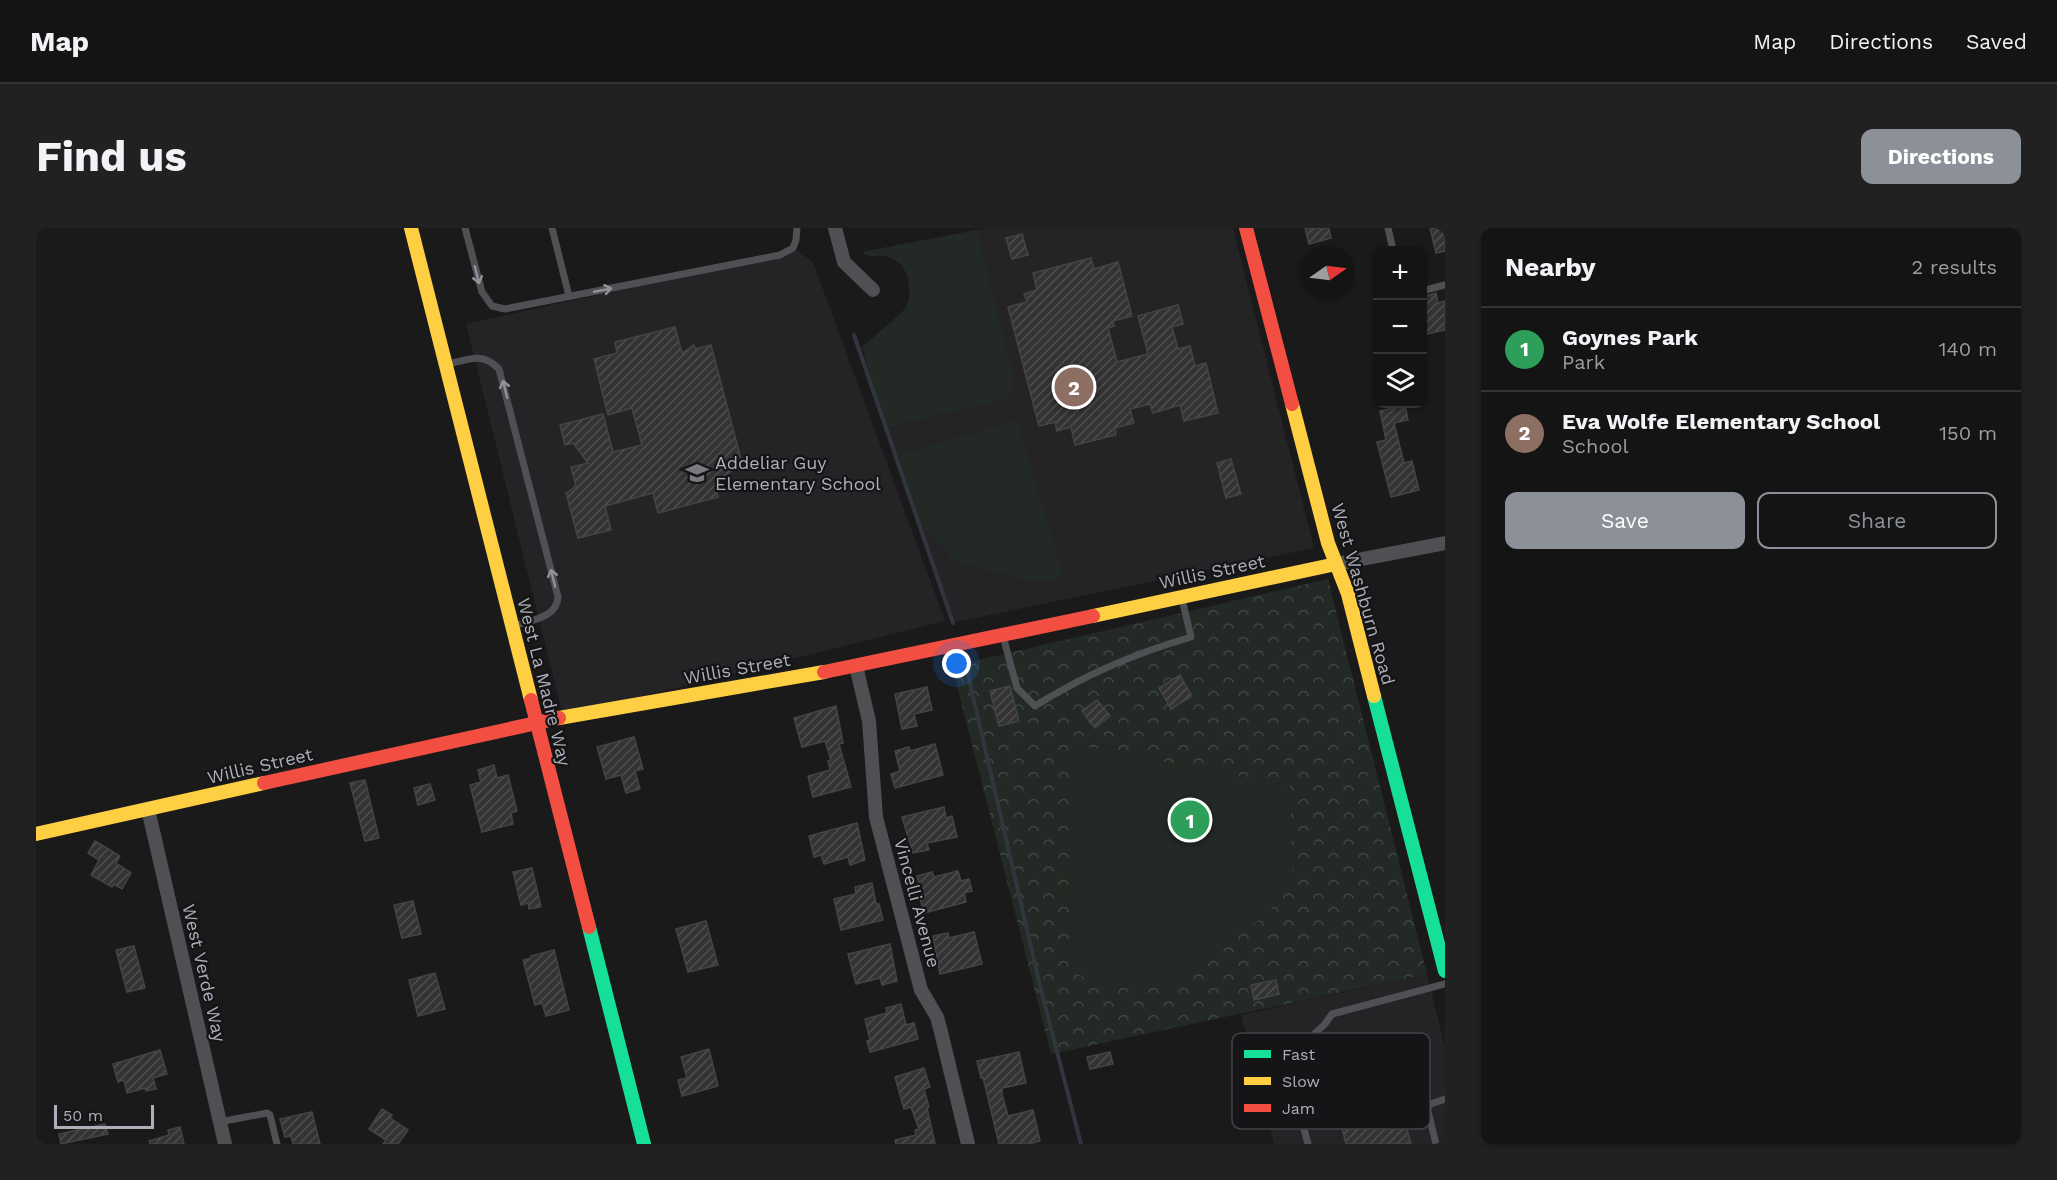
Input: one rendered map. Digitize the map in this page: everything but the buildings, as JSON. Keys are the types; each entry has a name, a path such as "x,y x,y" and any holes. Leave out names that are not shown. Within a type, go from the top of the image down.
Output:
{"street":[{"name":"West La Madre Way","path":"411,228 644,1144"},
{"path":"835,228 844,261 873,290"},
{"name":"West Washburn Road","path":"1246,228 1328,543 1348,594 1445,971"},
{"name":"Willis Street","path":"36,834 536,722 856,666 1445,543"},
{"name":"Vincelli Avenue","path":"856,666 869,721 876,817 921,990 937,1017 968,1144"},
{"name":"West Verde Way","path":"148,809 225,1144"}],"lane":[{"path":"465,228 482,292 492,306 505,309 780,255 794,248 797,228"},
{"path":"552,228 569,296"},
{"path":"1388,228 1392,246"},
{"path":"1427,290 1445,285"},
{"path":"445,365 480,357 490,360 500,369 558,597 558,605 549,614 512,626"},
{"path":"1003,634 1017,688 1035,706 1065,687 1111,665 1156,647 1191,637 1182,597"},
{"path":"1315,1033 1332,1014 1445,984"},
{"path":"1430,1104 1445,1099"},
{"path":"219,1122 267,1113 270,1116 277,1144"},
{"path":"1430,1115 1436,1144"},
{"path":"1304,1129 1308,1144"}],"shaded area":[{"path":"986,228 1233,228 1314,548 951,623 885,427 863,346 905,309 910,299 907,276 903,266 897,260 882,255 868,256 862,252"},
{"name":"Addeliar Guy Elementary School","path":"793,248 813,262 945,621 563,716 466,324 780,255"},
{"path":"1427,974 1445,1047 1445,1144 1274,1144 1270,1129 1430,1129 1430,1033 1246,1033 1241,1015"}],"green space":[{"path":"977,230 1015,381 1010,382 1012,394 1004,400 885,427 862,347 904,310 909,298 909,283 905,270 892,258 868,256 862,252"},
{"path":"1017,420 1064,577 1035,582 955,562 920,523 898,455"},
{"path":"1328,579 1427,974 1051,1054 952,666"},
{"path":"1089,747 1290,786 1293,881 1268,913 1214,955 1168,985 1102,985 1072,972 1069,763"}],"waterway":[{"path":"854,335 953,623"},
{"path":"968,657 969,679 1040,986 1081,1144"}],"traffic: fast":[{"path":"1374,696 1445,971"},
{"path":"589,927 644,1144"}],"traffic: slow":[{"path":"411,228 531,700"},
{"path":"1292,404 1328,543 1348,594 1374,696"},
{"path":"1093,616 1336,564"},
{"path":"559,718 824,672"},
{"path":"36,834 264,783"}],"traffic: jam":[{"path":"1246,228 1292,404"},
{"path":"824,672 1093,616"},
{"path":"531,700 589,927"},
{"path":"264,783 559,718"}],"place":[{"name":"Eva Wolfe Elementary School","path":"1074,387"},
{"name":"Addeliar Guy Elementary School","path":"697,473"},
{"name":"Goynes Park","path":"1190,820"}]}
